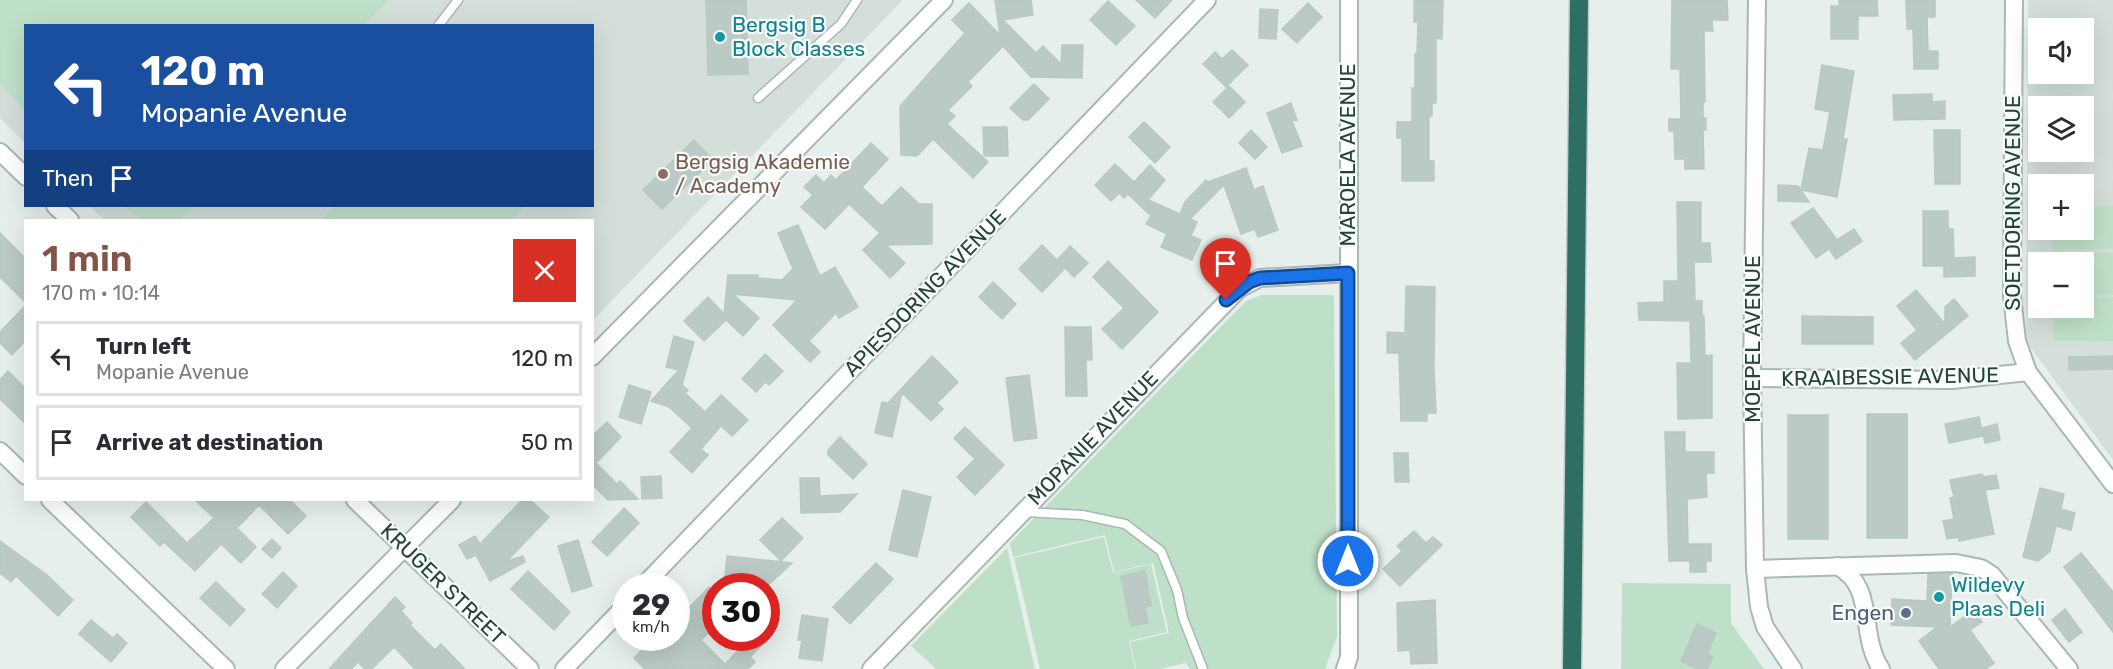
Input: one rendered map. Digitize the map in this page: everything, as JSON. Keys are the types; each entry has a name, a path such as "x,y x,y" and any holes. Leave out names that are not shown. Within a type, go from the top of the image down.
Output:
{"highway":[{"path":"1572,669 1579,0"}],"street":[{"path":"594,355 944,0"},
{"name":"APIESDORING AVENUE","path":"656,573 1207,0"},
{"name":"MAROELA AVENUE","path":"1345,669 1349,657 1349,0"},
{"name":"MOEPEL AVENUE","path":"1757,0 1752,378 1755,569 1759,607 1765,627 1793,669"},
{"name":"SOETDORING AVENUE","path":"2014,0 2012,296 2017,341 2028,372 2113,484"},
{"path":"0,152 24,175"},
{"path":"56,207 69,219"},
{"name":"MOPANIE AVENUE","path":"871,669 1239,289 1249,282 1271,276 1348,273"},
{"name":"KRAAIBESSIE AVENUE","path":"1752,378 1952,380 2028,372"},
{"path":"0,451 24,474"},
{"path":"51,501 226,669"},
{"name":"KRUGER STREET","path":"356,501 530,669"},
{"path":"284,669 451,501"},
{"path":"1755,569 1956,562 1981,568 1997,581 2069,669"},
{"path":"1837,566 1851,573 1858,584 1863,596 1870,647 1881,669"},
{"path":"564,669 612,619"}],"lane":[{"path":"440,24 458,0"},
{"path":"758,98 841,24 857,0"},
{"path":"1022,512 1082,515 1125,524 1161,551 1178,590 1184,618 1203,669"}],"shaded area":[{"name":"Bergsig Akademie / Academy","path":"0,0 903,0 594,319 594,219 104,219 90,207 594,207 594,24 24,24 24,142 0,118"},
{"path":"2028,0 2113,0 2113,460 2026,341"}],"green space":[{"path":"0,0 389,0 366,24 24,24 24,109 0,85"},
{"path":"2094,206 2113,206 2113,249 2052,249 2052,240 2094,240"},
{"path":"126,207 192,207 180,219 140,219"},
{"path":"335,207 524,207 511,219 322,219"},
{"path":"2094,252 2113,252 2113,295 2094,295"},
{"path":"1262,295 1334,295 1337,637 1325,669 1190,669 1186,663 1160,669 1136,669 1130,642 1169,633 1153,563 1114,572 1105,535 1013,557 1010,543 1246,301"},
{"path":"2094,297 2113,297 2113,341 2053,341 2053,318 2094,318"},
{"path":"1104,537 1113,573 1151,564 1167,632 1129,641 1135,669 1040,669 1014,558"},
{"path":"1007,548 1035,669 936,669 911,646"},
{"path":"1622,583 1731,584 1731,623 1764,669 1621,669"}],"building":[{"name":"Bergsig B Block Classes","path":"706,0 746,0 748,74 708,75"},
{"path":"995,0 1031,0 1033,15 1003,20 1036,53 1043,46 1061,64 1062,45 1083,45 1082,78 1031,77 1003,46 968,82 972,86 948,110 955,116 947,124 988,162 973,178 933,139 917,156 901,155 900,106 965,33 952,20 969,3 1000,35"},
{"path":"1136,0 1172,0 1155,18"},
{"path":"1414,0 1443,0 1442,39 1436,38 1436,103 1432,103 1432,116 1429,116 1429,161 1434,161 1434,181 1402,181 1402,138 1397,138 1397,122 1412,122 1412,88 1415,88 1418,22 1414,22"},
{"path":"1672,0 1727,0 1728,20 1712,20 1713,31 1704,31 1705,102 1703,102 1703,118 1706,118 1706,130 1703,130 1704,169 1685,169 1685,159 1675,159 1674,131 1669,131 1669,119 1681,119 1680,69 1671,69"},
{"path":"1839,0 1877,0 1878,16 1858,16 1858,39 1831,39 1831,6 1839,6"},
{"path":"1906,0 1935,0 1935,17 1927,17 1928,51 1938,51 1938,69 1914,69 1913,29 1907,29"},
{"path":"1108,1 1135,26 1116,45 1090,20"},
{"path":"1308,3 1322,17 1297,43 1282,29"},
{"path":"1260,9 1278,10 1276,39 1259,38"},
{"path":"1232,50 1248,65 1226,87 1203,64 1215,52 1222,59"},
{"path":"1822,65 1854,71 1843,139 1847,139 1837,197 1801,190 1809,148 1823,150 1830,112 1815,109"},
{"path":"1034,84 1049,99 1028,120 1023,120 1010,108"},
{"path":"1229,86 1245,102 1229,118 1213,102"},
{"path":"1932,94 1932,102 1945,101 1945,119 1894,120 1893,95"},
{"path":"1291,103 1297,120 1292,121 1302,146 1282,153 1267,113"},
{"path":"1144,122 1170,147 1155,163 1129,137"},
{"path":"983,127 1007,127 1008,156 984,156"},
{"path":"1251,130 1267,147 1255,159 1239,143"},
{"path":"1934,130 1960,130 1960,184 1935,184"},
{"path":"694,140 713,160 662,209 643,190"},
{"path":"871,143 888,159 862,187 882,206 901,187 919,204 932,204 932,244 886,245 905,263 890,278 863,250 880,233 849,204 825,229 801,207 813,195 804,187 816,175 824,183 831,175 836,180"},
{"path":"1115,164 1134,182 1150,165 1165,180 1148,200 1180,214 1185,202 1206,180 1208,182 1246,168 1254,190 1263,186 1278,230 1258,237 1255,229 1241,234 1224,185 1190,219 1197,222 1191,236 1201,240 1192,260 1161,247 1167,234 1146,224 1151,216 1128,194 1124,198 1119,193 1111,201 1095,185"},
{"path":"1778,185 1798,186 1809,202 1778,201"},
{"path":"1677,202 1701,202 1701,243 1710,243 1711,262 1694,262 1695,301 1702,301 1702,316 1704,316 1705,356 1712,355 1712,418 1678,419 1677,363 1691,363 1690,321 1639,320 1638,303 1664,302 1664,281 1678,281"},
{"path":"1813,208 1837,240 1854,229 1862,241 1836,259 1829,249 1816,258 1791,223"},
{"path":"1923,211 1948,211 1948,229 1953,229 1954,258 1975,257 1975,276 1944,277 1944,266 1923,266"},
{"path":"798,225 820,276 835,267 858,307 839,318 836,313 809,341 820,352 810,362 773,325 797,300 733,294 759,318 743,336 726,320 704,341 684,321 708,297 724,314 728,275 758,275 758,278 782,280 793,269 778,233"},
{"path":"0,233 24,257 24,301 0,277"},
{"path":"1042,245 1065,268 1042,292 1019,269"},
{"path":"1070,246 1088,263 1074,277 1057,260"},
{"path":"1108,261 1158,312 1122,349 1102,329 1124,308 1093,277"},
{"path":"993,282 1016,304 1002,319 979,297"},
{"path":"1406,286 1435,287 1436,413 1427,413 1427,421 1401,421 1399,353 1387,353 1387,332 1405,333"},
{"path":"1916,290 1945,324 1945,307 1954,299 1968,316 1915,360 1901,343 1917,330 1897,306"},
{"path":"24,307 24,342 12,355 0,343 0,332"},
{"path":"1802,316 1873,317 1873,344 1802,344"},
{"path":"1065,327 1091,327 1092,360 1086,360 1087,396 1066,396"},
{"path":"674,336 694,342 682,385 688,390 685,393 705,412 721,395 748,420 732,436 721,426 701,449 708,455 692,473 670,452 692,428 669,407 651,401 679,370 666,367"},
{"path":"765,354 783,371 769,385 765,382 756,392 742,379"},
{"path":"932,356 958,382 937,403 943,409 931,421 902,393 892,437 875,433 882,402 888,403"},
{"path":"2113,356 2113,369 2069,370 2069,357"},
{"path":"8,371 24,387 24,422 0,399 0,380"},
{"path":"1029,375 1037,438 1014,441 1006,378"},
{"path":"629,385 651,392 641,424 619,417"},
{"path":"1867,414 1907,414 1907,538 1867,538"},
{"path":"1788,415 1828,415 1828,539 1788,539"},
{"path":"1979,417 1983,436 1949,443 1945,424"},
{"path":"607,422 621,437 596,463 617,484 620,481 638,499 608,500 594,486 594,434"},
{"path":"1997,424 2000,440 1985,443 1982,428"},
{"path":"965,427 1004,465 975,495 957,477 975,459 954,438"},
{"path":"1665,432 1685,432 1685,452 1714,452 1714,473 1706,473 1707,497 1687,499 1688,544 1711,544 1711,561 1706,561 1706,572 1690,572 1690,561 1669,561"},
{"path":"840,437 867,464 853,479 828,455 828,450"},
{"path":"1394,453 1408,453 1409,482 1395,482"},
{"path":"1982,474 1983,477 1996,475 1999,488 1985,490 1994,534 1959,541 1959,537 1947,539 1943,521 1954,519 1950,498 1954,497 1950,480"},
{"path":"661,476 662,498 642,499 641,477"},
{"path":"800,478 819,478 820,496 857,494 840,512 801,513"},
{"path":"2040,488 2064,494 2061,509 2075,513 2071,530 2056,526 2050,551 2038,561 2023,557"},
{"path":"903,490 931,497 917,557 889,550"},
{"path":"196,501 291,501 306,516 288,534 259,505 237,528 256,547 241,563 221,544 195,571 164,542 160,546 131,517 146,502 187,543 214,518"},
{"path":"521,501 531,501 549,517 507,561 523,556 525,562 490,581 476,555 467,559 459,545 475,536 480,544"},
{"path":"624,508 639,523 607,556 592,542"},
{"path":"782,518 803,538 781,561 760,540"},
{"path":"1414,531 1426,543 1433,537 1442,545 1400,586 1383,569 1402,551 1397,546"},
{"path":"272,539 281,548 272,558 262,549"},
{"path":"578,540 592,586 572,592 558,546"},
{"path":"0,541 46,574 73,600 58,616 16,576 11,582 0,573"},
{"path":"2081,553 2113,592 2113,632 2064,567"},
{"path":"727,556 792,563 780,574 725,573"},
{"path":"876,563 893,579 850,624 833,607"},
{"path":"528,571 570,612 554,630 511,589"},
{"path":"1145,571 1151,606 1145,607 1148,623 1131,626 1121,576"},
{"path":"283,572 297,586 277,608 262,594"},
{"path":"1928,574 1952,574 1950,627 1973,610 1982,622 1970,630 1994,663 1986,669 1939,669 1919,641 1937,627 1891,625 1892,599 1927,601"},
{"path":"216,582 245,610 230,626 200,598"},
{"path":"702,594 702,651 712,651 725,664 738,651 756,651 750,657 755,662 748,669 645,669 634,658 641,651 690,651 690,607"},
{"path":"395,597 405,607 401,611 412,623 410,625 435,650 441,644 465,669 415,669 394,647 372,669 365,669 358,662 351,669 329,669"},
{"path":"1435,600 1437,663 1411,664 1410,650 1398,651 1397,603"},
{"path":"2065,609 2082,632 2069,642 2052,620"},
{"path":"802,615 828,619 822,661 799,658 802,640 798,640"},
{"path":"91,620 113,638 117,634 127,643 111,662 79,634"},
{"path":"1697,624 1716,633 1707,654 1713,657 1707,669 1699,669 1681,661"}],"place":[{"name":"Bergsig B Block Classes","path":"720,37"},
{"name":"Bergsig Akademie / Academy","path":"663,174"},
{"name":"Wildevy Plaas Deli","path":"1939,597"},
{"name":"Engen","path":"1906,613"}],"route":[{"path":"1226,300 1249,282 1260,278 1348,273 1348,561"}]}
